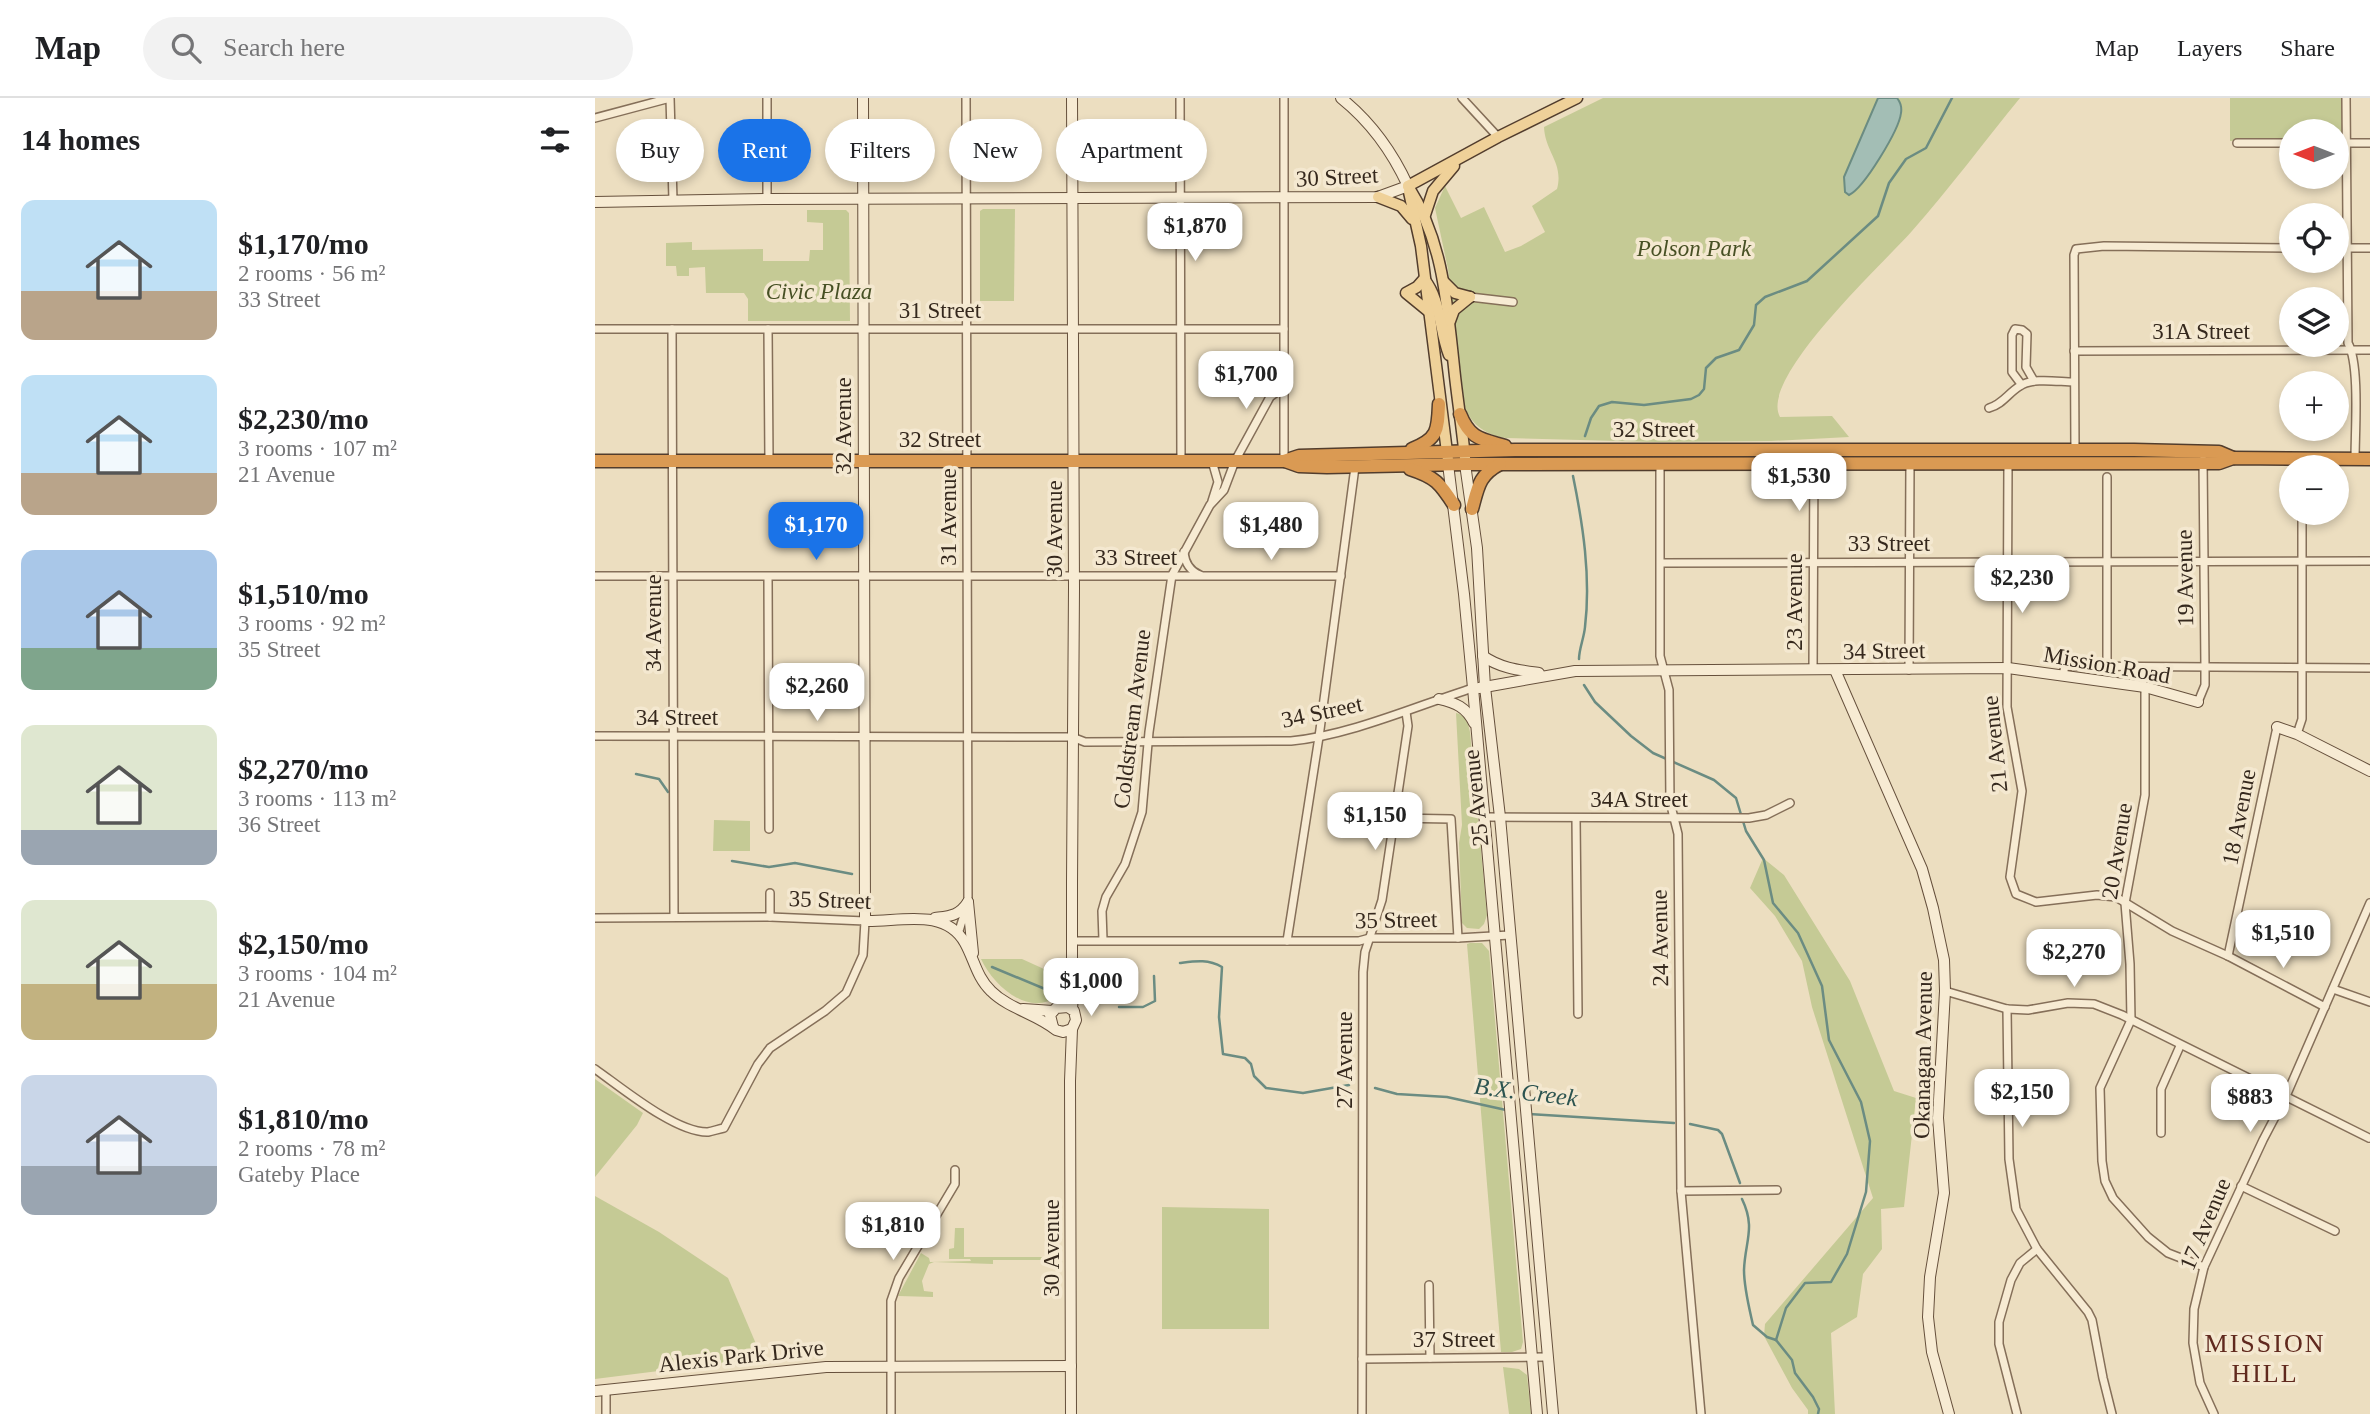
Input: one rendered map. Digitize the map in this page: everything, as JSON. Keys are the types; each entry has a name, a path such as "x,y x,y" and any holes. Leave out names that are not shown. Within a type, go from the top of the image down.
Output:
{"highway":[{"path":"1439,404 1435,435 1400,460 1433,477 1454,505"},
{"path":"1460,414 1466,429 1482,440 1515,450"},
{"name":"32 Street","path":"595,461 1284,461 1299,456 1400,460 1465,458 1515,450 1814,456 2203,458 2219,463 2234,458 2279,461"},
{"name":"32 Street","path":"1465,458 1501,464 1660,464 1814,456 1910,463 2008,463 2075,456"},
{"name":"32 Street","path":"2349,459 2370,459"},
{"name":"32 Street","path":"1284,461 1299,466 1355,467 1400,460"},
{"path":"1472,509 1477,490 1487,471 1501,464"}],"main road":[{"path":"1408,186 1577,98"},
{"path":"1425,215 1437,184 1461,159"},
{"name":"25 Avenue","path":"1408,186 1425,215 1437,249 1444,282 1465,458"},
{"name":"25 Avenue","path":"1408,186 1420,246 1447,458"},
{"path":"1378,198 1401,206 1414,221"},
{"path":"1429,312 1406,293 1424,279 1433,290 1440,327 1454,367"},
{"path":"1444,282 1455,293 1470,298"},
{"path":"1450,323 1454,310 1470,298"}],"street":[{"path":"595,118 670,98 673,200"},
{"path":"767,98 767,199"},
{"name":"32 Avenue","path":"863,98 865,921"},
{"name":"31 Avenue","path":"958,933 968,902 966,98"},
{"name":"30 Avenue","path":"1062,1008 1075,981 1072,961 1072,98"},
{"path":"1180,98 1181,461"},
{"path":"1284,98 1284,461"},
{"name":"25 Avenue","path":"1341,98 1368,122 1384,141 1408,186"},
{"path":"1462,98 1498,137"},
{"path":"2346,98 2346,119"},
{"path":"2237,143 2279,143"},
{"path":"2349,143 2370,143"},
{"name":"30 Street","path":"595,202 767,199 1378,198 1408,186"},
{"path":"2075,456 2076,249 2104,246 2279,248"},
{"path":"2349,248 2370,248"},
{"path":"2347,273 2347,343 2351,350 2354,382 2355,459"},
{"path":"1470,298 1513,302"},
{"name":"31 Street","path":"595,329 1284,329"},
{"name":"34 Avenue","path":"672,329 674,917"},
{"path":"768,329 769,461"},
{"path":"2021,384 2012,372 2012,335 2015,330 2022,330 2027,334 2026,367 2034,382"},
{"name":"31A Street","path":"2074,351 2370,350"},
{"path":"1989,408 1999,406 2021,384 2074,382"},
{"name":"Coldstream Avenue","path":"1210,505 1224,490 1235,461 1270,397 1284,387"},
{"name":"23 Avenue","path":"1813,670 1814,456"},
{"name":"25 Avenue","path":"1447,458 1477,730 1538,1414"},
{"name":"25 Avenue","path":"1465,458 1477,548 1485,687 1500,817 1553,1414"},
{"name":"19 Avenue","path":"2198,702 2205,685 2203,458"},
{"name":"Coldstream Avenue","path":"1103,940 1102,911 1106,897 1125,864 1142,812 1148,742 1172,575 1210,505 1217,482 1212,461"},
{"path":"1909,670 1910,463"},
{"name":"21 Avenue","path":"2008,463 2007,707 2022,791 2010,877 2016,894 2036,902 2097,895 2116,897 2125,902"},
{"name":"24 Avenue","path":"1660,464 1660,656 1669,690 1670,802 1678,834 1681,1191 1701,1414"},
{"path":"1287,942 1319,737 1355,467"},
{"path":"2107,477 2107,666"},
{"path":"2297,734 2302,719 2302,525"},
{"path":"1184,552 1188,566 1201,576"},
{"name":"33 Street","path":"1661,563 2370,561"},
{"name":"33 Street","path":"595,576 1341,576"},
{"path":"768,576 769,830"},
{"path":"1483,656 1494,664 1550,674"},
{"path":"2063,675 2065,666 2370,668"},
{"name":"34 Street","path":"595,736 1072,737 1084,742 1291,741 1319,737 1406,712 1473,688 1575,671 2008,668"},
{"name":"Mission Road","path":"2008,668 2145,687 2198,702"},
{"name":"Okanagan Avenue","path":"1835,670 1924,876 1944,960 1945,991 1938,1118 1944,1193 1930,1277 1928,1317 1932,1352 1949,1414"},
{"name":"20 Avenue","path":"2131,1020 2125,902 2145,794 2145,687"},
{"path":"1439,699 1460,705 1468,712 1477,730"},
{"name":"27 Avenue","path":"1362,1414 1363,972 1382,900 1408,726 1406,712"},
{"path":"2277,727 2297,734 2370,771"},
{"name":"18 Avenue","path":"2228,956 2245,888 2277,727"},
{"name":"34A Street","path":"1485,817 1749,818 1766,815 1790,803"},
{"path":"1394,818 1451,819 1458,938"},
{"path":"1576,818 1578,1014"},
{"path":"770,893 770,918"},
{"path":"968,902 973,961"},
{"name":"35 Street","path":"595,918 865,921 957,915 968,902"},
{"path":"2125,902 2172,931 2228,956 2325,1007"},
{"name":"17 Avenue","path":"2214,1414 2200,1383 2193,1343 2194,1309 2204,1267 2286,1096 2370,903"},
{"path":"931,918 958,933 988,989 1019,1009 1062,1029"},
{"path":"595,1069 659,1114 688,1127 708,1132 724,1128 758,1063 770,1048 825,1011 846,993 863,955 865,921"},
{"name":"35 Street","path":"1072,941 1287,942 1510,935"},
{"path":"2333,989 2370,1002"},
{"path":"1945,991 2007,1009 2028,1010 2068,1003 2094,1004 2369,1138"},
{"path":"1019,1009 1062,1008 1076,1020 1062,1029"},
{"path":"1062,1008 1050,1022 1062,1029"},
{"path":"2007,1009 2009,1158 2016,1209 2036,1249 2088,1311 2112,1414"},
{"path":"2131,1020 2100,1088 2105,1181 2113,1198 2148,1237 2168,1253 2204,1267"},
{"name":"30 Avenue","path":"1062,1029 1070,1081 1071,1414"},
{"path":"2161,1133 2161,1089 2180,1045"},
{"path":"891,1414 891,1301 899,1278 955,1184 955,1170"},
{"path":"2241,1186 2335,1231"},
{"path":"1681,1191 1777,1190"},
{"path":"2017,1414 1999,1345 1999,1322 2011,1280 2020,1263 2036,1249"},
{"path":"1429,1285 1430,1358"},
{"name":"37 Street","path":"1362,1359 1546,1357"},
{"path":"891,1365 1071,1366"},
{"name":"Alexis Park Drive","path":"595,1391 826,1367 891,1365"},
{"path":"606,1414 607,1390"}],"green space":[{"name":"Polson Park","path":"1603,98 2020,98 1926,215 1828,320 1788,376 1778,399 1780,417 1832,416 1849,437 1655,442 1506,438 1487,432 1471,419 1465,407 1448,269 1435,208 1445,186 1461,218 1484,207 1505,252 1545,232 1532,206 1557,189 1558,172 1547,144 1544,127"},
{"path":"2230,98 2342,98 2342,119 2279,119 2279,140 2230,141"},
{"path":"1015,209 1014,301 980,301 980,211"},
{"name":"Civic Plaza","path":"807,210 846,210 849,213 850,321 748,321 748,299 744,293 706,293 705,267 689,268 689,276 677,276 676,266 666,266 666,243 692,242 692,250 763,249 763,261 809,261 810,250 823,250 823,223 807,222"},
{"path":"1456,713 1464,718 1470,732 1487,915 1479,929 1467,928 1462,923 1459,843 1462,825"},
{"path":"714,820 750,821 750,851 713,851"},
{"path":"1763,858 1784,875 1850,981 1894,1091 1916,1098 1904,1207 1881,1209 1882,1249 1863,1274 1857,1317 1831,1333 1835,1414 1808,1414 1764,1336 1765,1324 1873,1198 1812,1007 1802,961 1775,916 1750,888"},
{"path":"1482,943 1489,951 1523,1342 1521,1349 1512,1352 1501,1352 1467,944"},
{"path":"981,959 1022,959 1044,969 1059,970 1059,995 1036,1003 1013,996 994,979"},
{"path":"595,1079 643,1113 637,1125 595,1177"},
{"path":"595,1196 659,1232 728,1278 762,1358 595,1379"},
{"path":"1162,1207 1269,1209 1269,1329 1162,1329"},
{"path":"955,1228 964,1228 964,1257 1049,1257 1050,1246 1060,1246 1060,1260 993,1260 993,1264 934,1262 929,1264 922,1281 924,1291 933,1292 933,1297 898,1296 921,1253 929,1258 930,1262 971,1261 949,1259 949,1249 954,1248"},
{"path":"1503,1367 1519,1369 1527,1375 1531,1414 1509,1414"}],"water":[{"path":"1878,98 1897,98 1901,107 1899,121 1872,170 1849,195 1845,192 1844,177"}],"waterway":[{"path":"1585,436 1591,418 1599,406 1612,402 1644,405 1691,399 1699,395 1704,389 1706,368 1716,358 1739,350 1754,325 1756,305 1765,297 1807,281 1878,216 1889,183 1906,159 1926,148 1952,98"},
{"path":"1573,476 1583,532 1586,570 1587,608 1579,659"},
{"path":"1584,685 1595,702 1653,753 1714,780 1736,798 1746,831 1764,860 1773,903 1798,933 1822,986 1829,1040 1861,1102 1870,1141 1866,1192 1847,1254 1831,1282 1805,1283 1786,1308 1776,1340"},
{"name":"B.X. Creek","path":"636,774 659,779 668,792"},
{"name":"B.X. Creek","path":"732,861 769,867 795,863 852,874"},
{"name":"B.X. Creek","path":"1180,963 1197,961 1222,967 1219,1017 1223,1054 1245,1058 1251,1064 1254,1076 1266,1088 1303,1093 1349,1085"},
{"name":"B.X. Creek","path":"992,967 1057,994"},
{"name":"B.X. Creek","path":"1119,1007 1143,1007 1155,1001 1154,976"},
{"name":"B.X. Creek","path":"1375,1088 1397,1094 1447,1097 1506,1110"},
{"name":"B.X. Creek","path":"1529,1114 1674,1123"},
{"name":"B.X. Creek","path":"1690,1124 1718,1130 1722,1134 1740,1183"},
{"name":"B.X. Creek","path":"1742,1199 1749,1227 1744,1277 1753,1325 1767,1337 1776,1340"},
{"path":"1776,1340 1792,1360 1795,1373 1819,1409 1818,1414"}],"district":[{"name":"MISSION HILL","path":"2265,1358"}]}
